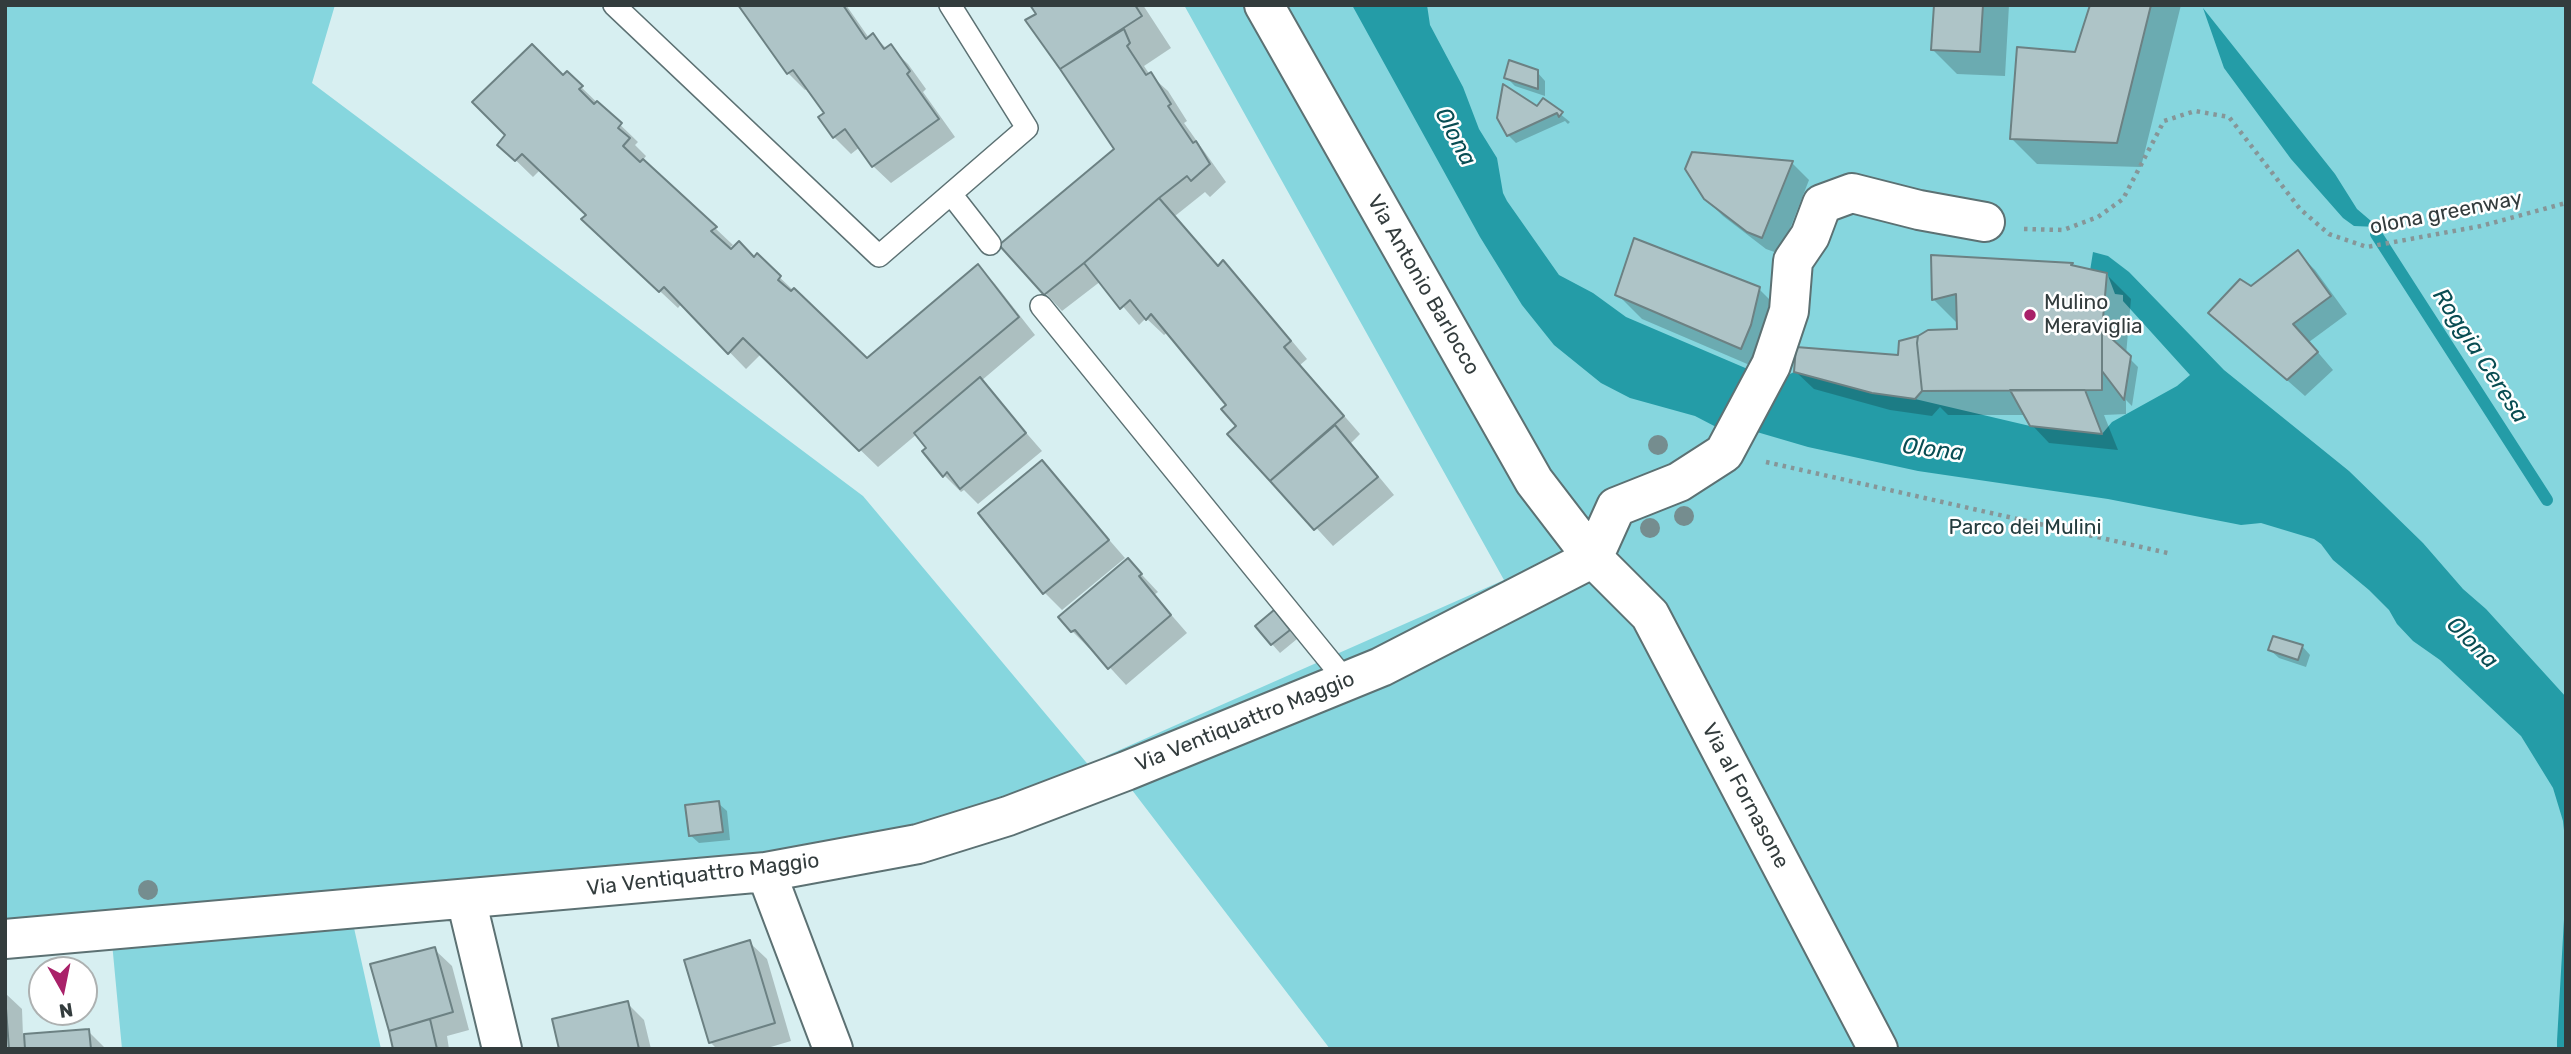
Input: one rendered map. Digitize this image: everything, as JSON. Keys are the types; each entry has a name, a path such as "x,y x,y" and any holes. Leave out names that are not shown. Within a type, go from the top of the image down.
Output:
{"street":[{"name":"Via Antonio Barlocco","path":"1264,5 1534,481 1593,558"},
{"path":"1593,558 1616,507 1679,482 1724,453 1771,365 1789,311 1793,261 1810,236 1822,204 1852,193 1919,210 1985,222"},
{"name":"Via Ventiquattro Maggio","path":"5,939 766,872 918,844 1008,816 1126,771 1381,667 1593,558"},
{"name":"Via al Fornasone","path":"1593,558 1650,615 1878,1049"},
{"path":"766,872 834,1049"},
{"path":"466,899 502,1049"}],"lane":[{"path":"614,5 879,256 1027,128 950,5"},
{"path":"951,194 990,244"},
{"path":"1041,306 1346,681"}],"path":[{"name":"olona greenway","path":"1985,222 2028,229 2063,230 2098,217 2123,199 2164,121 2195,111 2229,117 2300,209 2329,234 2367,247 2481,226 2566,203"},
{"path":"1724,453 2172,554"}],"green space":[{"path":"5,5 335,5 312,83 863,496 1101,780 918,844 350,910 381,1049 122,1049 111,932 5,942"},
{"name":"Parco dei Mulini","path":"1184,5 2566,5 2566,1049 1330,1049 1106,756 1504,580"}],"water":[{"name":"Olona","path":"1352,5 1427,5 1430,25 1463,87 1479,129 1497,158 1503,193 1559,275 1593,293 1626,317 1757,373 1778,380 1794,372 1872,393 1915,399 2030,426 2102,434 2112,422 2177,386 2190,375 2123,301 2123,295 2115,294 2107,273 2090,271 2093,252 2108,256 2129,272 2224,370 2349,471 2423,543 2566,697 2566,1049 2557,1049 2565,902 2565,840 2563,821 2553,788 2521,736 2440,660 2413,641 2397,624 2389,610 2333,560 2321,544 2314,539 2261,523 2241,525 2108,499 1918,471 1808,447 1750,430 1720,429 1695,416 1630,398 1601,383 1554,345 1522,305 1480,237"},
{"path":"2203,8 2335,174 2357,209 2378,227 2354,226 2343,218 2291,159 2224,68"}],"building":[{"path":"738,5 843,5 866,39 873,33 884,49 891,44 910,71 907,74 939,119 872,167 845,129 833,138 818,117 824,113 793,70 787,74"},
{"path":"1030,5 1135,5 1142,16 1060,69 1025,20 1036,14"},
{"path":"1934,5 1983,5 1980,52 1931,50"},
{"path":"2090,5 2151,5 2117,143 2010,139 2017,47 2075,52"},
{"path":"1124,29 1130,43 1127,46 1146,75 1151,72 1171,104 1168,106 1193,143 1196,141 1210,164 1191,181 1187,176 1159,198 1044,295 999,245 1114,149 1060,69"},
{"path":"532,44 563,75 567,71 583,86 579,89 594,104 597,101 622,123 618,128 630,138 623,146 640,162 643,159 717,227 711,231 731,249 739,241 754,257 757,253 781,276 778,280 791,291 794,288 867,358 978,264 1019,317 859,451 743,338 728,354 664,287 659,292 581,219 586,215 522,154 515,161 497,145 505,135 472,102"},
{"path":"1509,60 1538,70 1538,89 1504,78"},
{"path":"1503,84 1537,106 1543,98 1563,112 1559,117 1557,113 1507,136 1497,118"},
{"path":"1692,152 1793,161 1762,238 1747,232 1704,199 1685,169"},
{"path":"1159,198 1218,266 1223,260 1291,341 1284,347 1344,416 1270,481 1227,434 1236,426 1221,409 1226,405 1151,314 1146,320 1130,300 1120,309 1084,263"},
{"path":"1634,238 1760,287 1751,325 1741,349 1615,295"},
{"path":"2298,250 2331,296 2293,324 2318,352 2287,380 2208,313 2240,279 2251,286"},
{"name":"Mulino Meraviglia","path":"1931,255 2073,263 2071,265 2107,273 2102,330 2102,390 1922,391 1918,336 1928,330 1957,329 1956,294 1932,300"},
{"path":"2102,330 2131,356 2124,400 2102,371"},
{"path":"1918,336 1922,391 1915,399 1872,393 1794,372 1796,347 1898,355 1899,341"},
{"path":"980,377 1026,433 960,489 947,472 943,477 922,451 926,448 914,433"},
{"path":"2010,390 2085,390 2102,434 2030,426"},
{"path":"1335,425 1378,477 1314,530 1270,481"},
{"path":"1042,460 1109,540 1043,594 978,513"},
{"path":"1128,558 1171,615 1108,669 1075,630 1071,632 1058,617"},
{"path":"1274,610 1290,630 1271,645 1255,626"},
{"path":"2273,636 2303,645 2298,660 2268,650"},
{"path":"719,801 723,832 689,836 685,805"},
{"path":"750,940 775,1023 709,1043 684,960"},
{"path":"435,947 453,1012 389,1031 370,964"},
{"path":"5,995 9,1049 5,1049"},
{"path":"628,1001 639,1049 559,1049 552,1019"},
{"path":"430,1019 437,1049 393,1049 389,1031"},
{"path":"89,1029 91,1049 25,1049 24,1034"}],"waterway":[{"name":"Roggia Ceresa","path":"2376,234 2547,500"}],"place":[{"name":"Mulino Meraviglia","path":"2030,315"}]}
